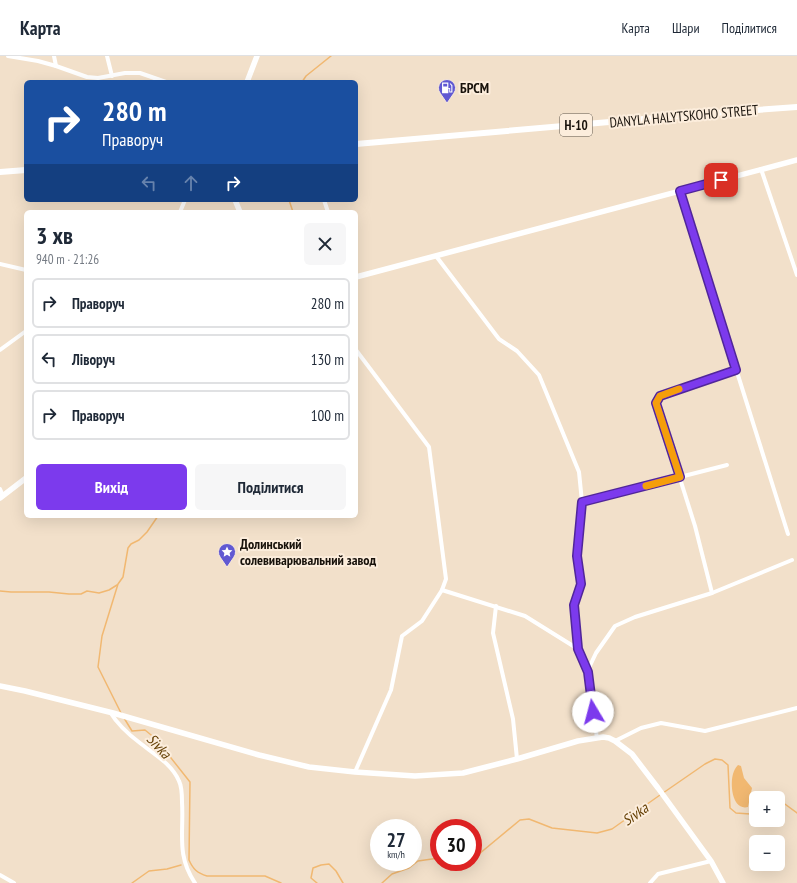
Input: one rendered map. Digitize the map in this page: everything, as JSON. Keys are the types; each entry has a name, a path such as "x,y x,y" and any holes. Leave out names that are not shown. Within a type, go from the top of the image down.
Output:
{"main road":[{"name":"DANYLA HALYTSKOHO STREET","path":"358,144 797,107"},
{"path":"0,172 24,170"}],"street":[{"path":"8,56 38,61 87,77 98,78 125,73 140,73 160,80"},
{"path":"54,56 56,66"},
{"path":"107,56 112,76"},
{"path":"248,80 257,56"},
{"path":"358,277 797,160"},
{"path":"761,169 797,275"},
{"path":"680,191 788,534"},
{"path":"436,256 500,339 517,351 539,375 578,472 582,502 577,556 581,584 574,605 578,649 588,672 597,738"},
{"path":"0,264 24,270"},
{"path":"0,350 24,332"},
{"path":"355,772 391,690 402,636 422,621 442,590 446,579 429,448 358,353"},
{"path":"712,593 695,526 656,403 660,396 736,370"},
{"path":"582,502 727,465"},
{"path":"1,497 24,480"},
{"path":"0,489 1,497"},
{"path":"588,672 596,653 615,626 635,617 712,593 792,560"},
{"path":"442,590 525,616 578,649"},
{"path":"496,606 492,633 513,719 517,759"},
{"path":"0,686 111,712 258,755 309,767 355,772 415,776 456,773 517,759 571,743 603,737 615,741 632,754 711,861 722,883"},
{"path":"615,741 641,728 661,723 705,731 797,708"},
{"path":"111,712 120,726 169,767 180,781 183,813 181,839 183,859 190,877 195,883"},
{"path":"650,883 658,874 711,861"},
{"path":"0,875 14,883"}],"shaded area":[{"path":"738,765 741,766 744,778 752,788 751,791 749,791 748,807 738,805 733,796 732,778"}],"waterway":[{"name":"Sivka","path":"303,80 306,76 331,56"},
{"name":"Sivka","path":"290,202 292,210"},
{"name":"Sivka","path":"121,713 98,667 102,636 118,584 123,577 128,548 147,532 157,518"},
{"path":"0,591 81,594 87,591 99,593 109,590 117,585"},
{"name":"Sivka","path":"124,718 132,731 145,730 156,739 190,782 189,860 194,868 201,874 207,876 265,876 281,883"},
{"name":"Sivka","path":"663,793 705,764 715,759 722,760 728,765 730,808 736,813 749,814"},
{"name":"Sivka","path":"482,852 520,820 529,819 552,828 597,833 612,829 660,795"},
{"name":"Sivka","path":"785,804 797,813"},
{"name":"Sivka","path":"382,883 392,874 409,868 418,861 430,859"},
{"name":"Sivka","path":"317,883 311,878 313,868 329,864 336,871 343,883"},
{"path":"132,883 149,871 167,869 181,865"}],"slow traffic":[{"path":"646,486 680,477 656,403 660,396 679,389"}],"place":[{"name":"БРСМ","path":"447,103"},
{"name":"Долинський солевиварювальний завод","path":"227,567"}],"route":[{"path":"593,712 588,672 578,649 574,605 581,584 577,556 582,502 680,477 656,403 660,396 736,370 680,191 721,180"}]}
